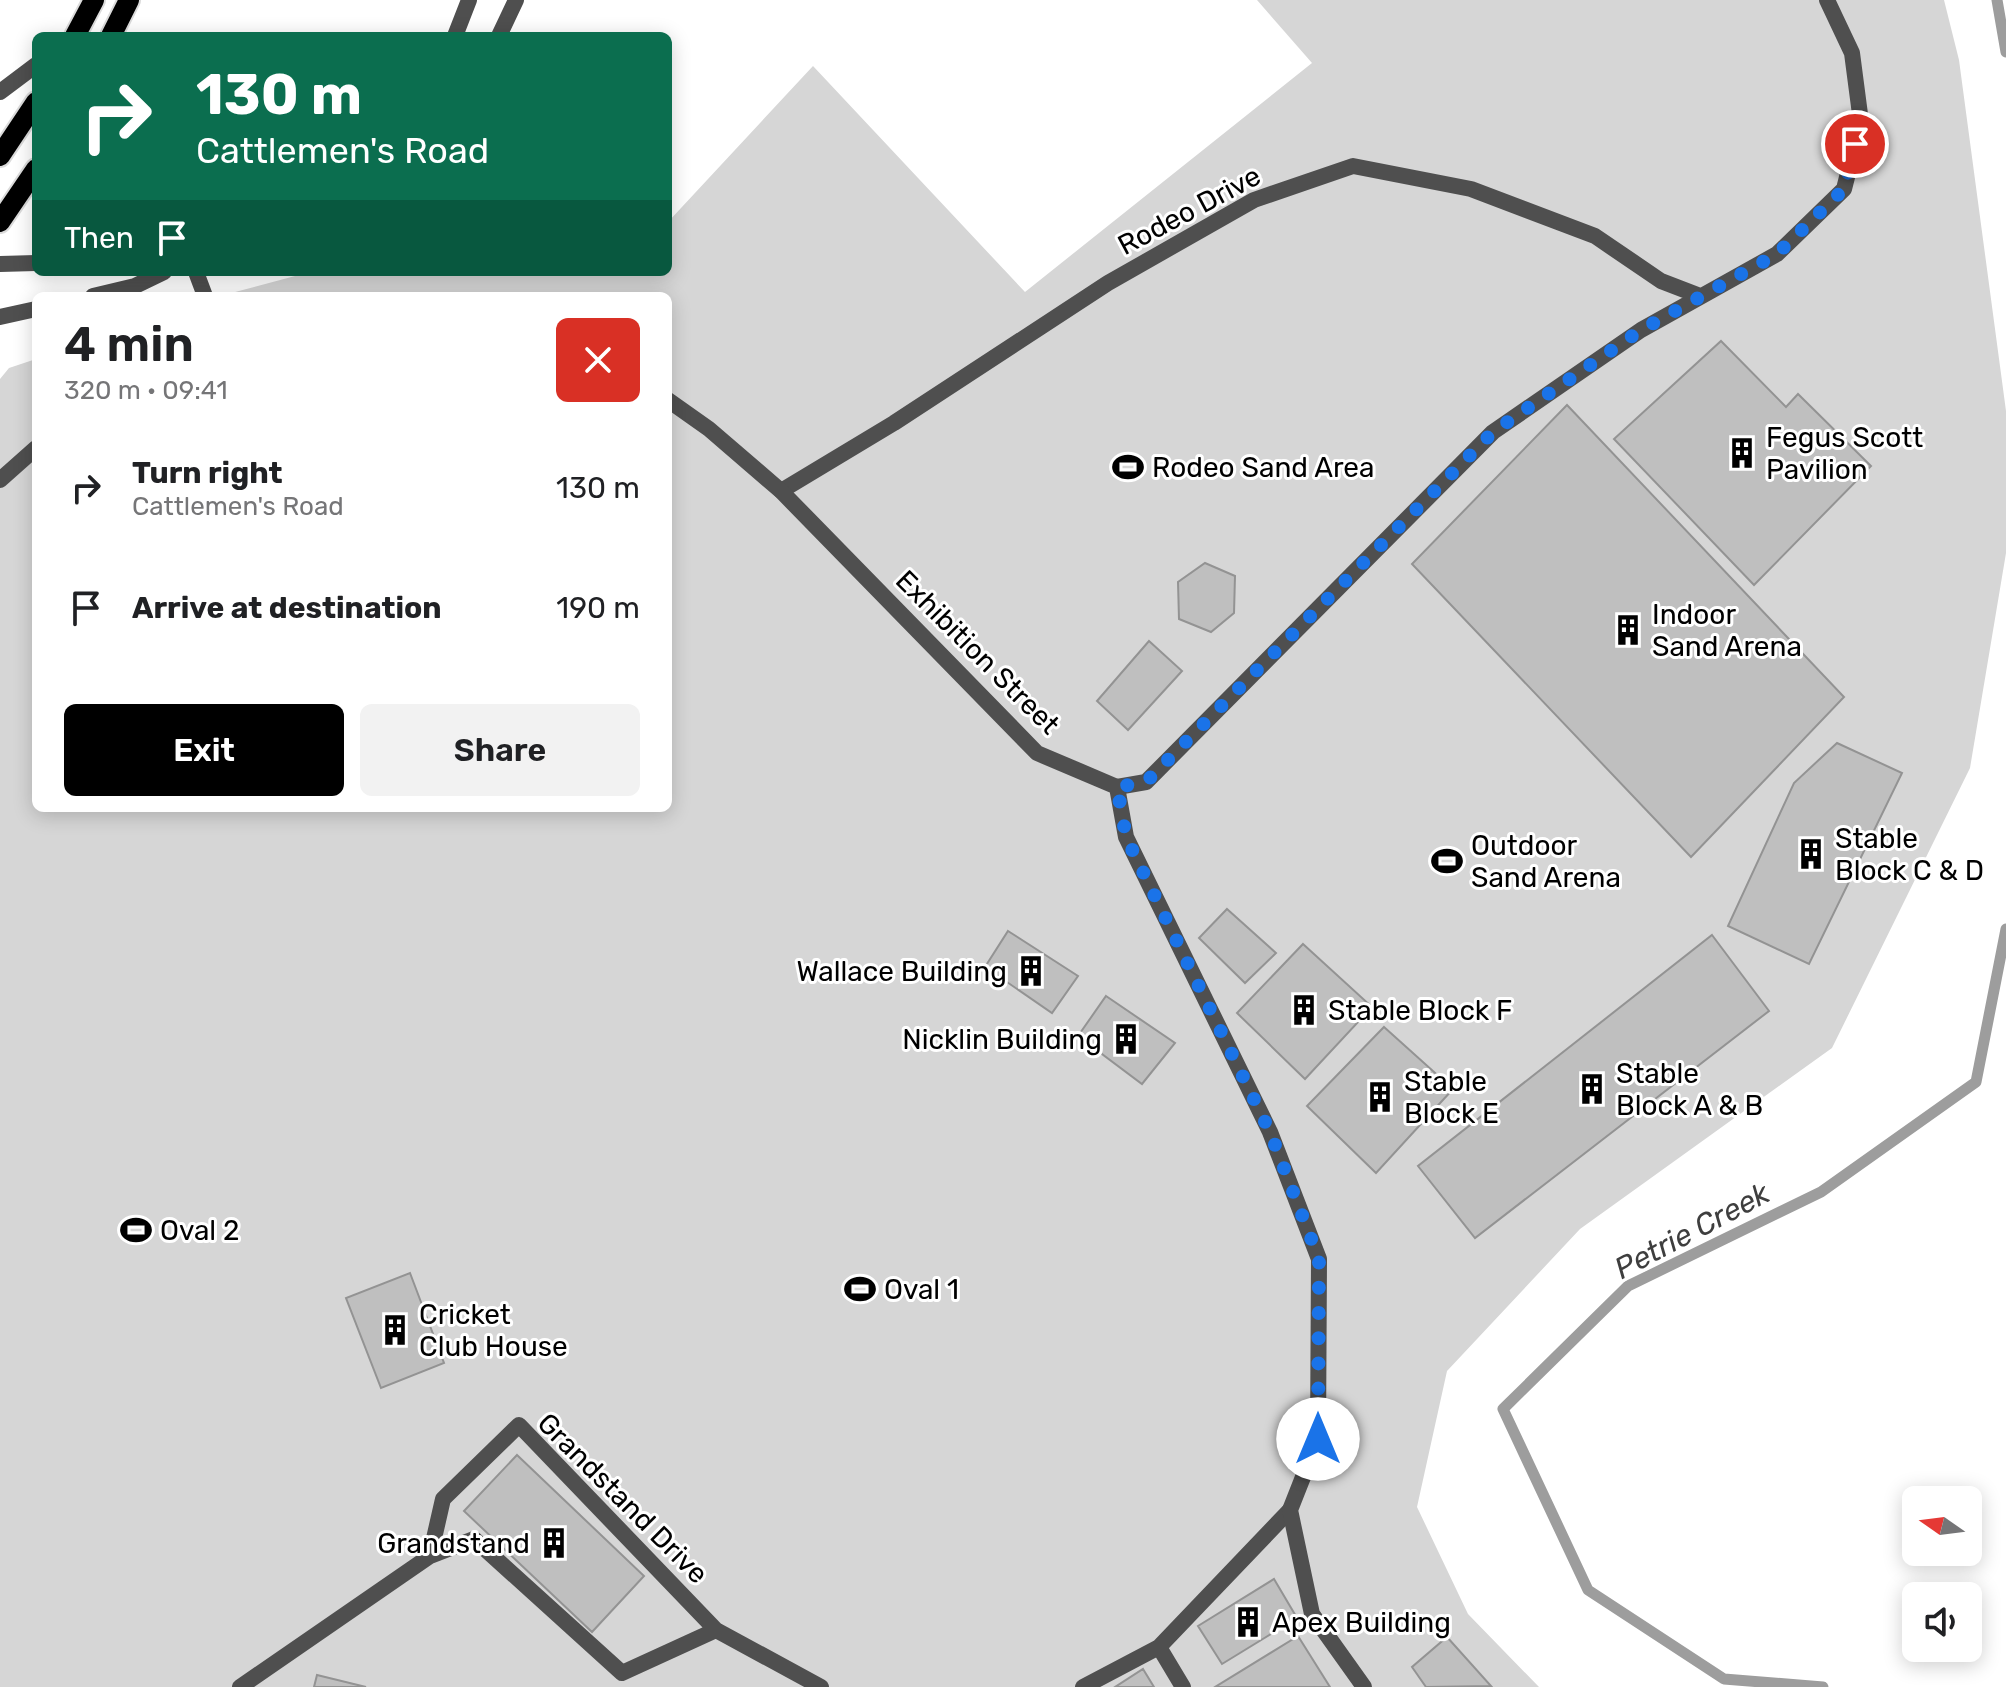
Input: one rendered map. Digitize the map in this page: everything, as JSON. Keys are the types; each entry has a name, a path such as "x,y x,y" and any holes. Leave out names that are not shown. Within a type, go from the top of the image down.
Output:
{"main road":[{"path":"77,32 94,0"},
{"path":"113,32 129,0"},
{"path":"0,156 32,108"},
{"path":"0,222 32,175"}],"street":[{"path":"457,32 469,0"},
{"path":"501,32 516,0"},
{"path":"1083,1687 1159,1647 1290,1510 1318,1439 1319,1259 1270,1132 1126,837 1117,787 1146,782 1493,432 1641,330 1777,254 1844,189 1861,122 1852,53 1827,0"},
{"path":"0,92 32,68"},
{"name":"Rodeo Drive","path":"781,491 894,423 1121,275 1254,200 1353,166 1471,189 1595,236 1661,281 1700,296"},
{"path":"0,264 32,263"},
{"path":"110,292 135,286 156,276"},
{"path":"0,317 32,310"},
{"name":"Exhibition Street","path":"672,403 709,429 781,491 1037,753 1117,787"},
{"path":"0,480 32,452"},
{"name":"Grandstand Drive","path":"430,1556 443,1499 519,1425 716,1630 821,1687"},
{"path":"1290,1510 1312,1614 1364,1687"},
{"path":"240,1687 430,1556 474,1539 622,1673 716,1630"},
{"path":"1159,1647 1183,1687"}],"shaded area":[{"path":"1257,0 1944,0 1959,60 2006,411 2006,553 1970,768 1832,1048 1580,1229 1447,1371 1417,1507 1468,1614 1539,1687 0,1687 0,379 9,368 32,360 32,812 672,812 672,292 235,292 295,276 672,276 672,218 813,66 1025,292 1312,63"}],"building":[{"name":"Fegus Scott Pavilion","path":"1721,341 1786,407 1798,394 1871,466 1754,585 1614,439"},
{"name":"Indoor Sand Arena","path":"1567,405 1844,697 1691,857 1412,564"},
{"path":"1205,563 1235,576 1234,613 1211,632 1179,619 1178,582"},
{"path":"1149,641 1182,671 1128,730 1097,701"},
{"name":"Stable Block C & D","path":"1837,743 1902,773 1809,964 1728,926 1794,783"},
{"path":"1227,909 1276,953 1245,983 1199,938"},
{"name":"Wallace Building","path":"1008,931 1078,976 1052,1013 985,967"},
{"name":"Stable Block A & B","path":"1712,935 1769,1011 1475,1238 1418,1166"},
{"name":"Stable Block F","path":"1303,944 1372,1007 1305,1079 1237,1013"},
{"name":"Nicklin Building","path":"1106,996 1175,1043 1142,1084 1078,1036"},
{"name":"Stable Block E","path":"1384,1027 1453,1089 1376,1173 1307,1106"},
{"name":"Cricket Club House","path":"410,1273 444,1363 381,1388 346,1298"},
{"name":"Grandstand","path":"517,1455 644,1576 592,1632 464,1511"},
{"name":"Apex Building","path":"1274,1579 1297,1618 1222,1664 1198,1626"},
{"path":"1298,1636 1330,1687 1215,1687"},
{"path":"1447,1637 1491,1686 1426,1687 1412,1667"},
{"path":"1143,1669 1154,1687 1115,1687"},
{"path":"317,1675 366,1687 314,1687"}],"waterway":[{"name":"Petrie Creek","path":"1997,0 2006,52"},
{"name":"Petrie Creek","path":"1823,1687 1724,1679 1588,1590 1503,1409 1628,1286 1821,1192 1976,1082 2006,929"}],"place":[{"name":"Fegus Scott Pavilion","path":"1742,453"},
{"name":"Rodeo Sand Area","path":"1128,467"},
{"name":"Indoor Sand Arena","path":"1628,630"},
{"name":"Stable Block C & D","path":"1811,854"},
{"name":"Outdoor Sand Arena","path":"1447,861"},
{"name":"Wallace Building","path":"1031,971"},
{"name":"Stable Block F","path":"1304,1010"},
{"name":"Nicklin Building","path":"1126,1039"},
{"name":"Stable Block A & B","path":"1592,1089"},
{"name":"Stable Block E","path":"1380,1097"},
{"name":"Oval 2","path":"136,1230"},
{"name":"Oval 1","path":"860,1289"},
{"name":"Cricket Club House","path":"395,1330"},
{"name":"Grandstand","path":"554,1543"},
{"name":"Apex Building","path":"1248,1622"}],"route":[{"path":"1318,1439 1319,1259 1270,1132 1126,837 1117,787 1146,782 1493,432 1641,330 1777,254 1844,189 1855,144"}]}
